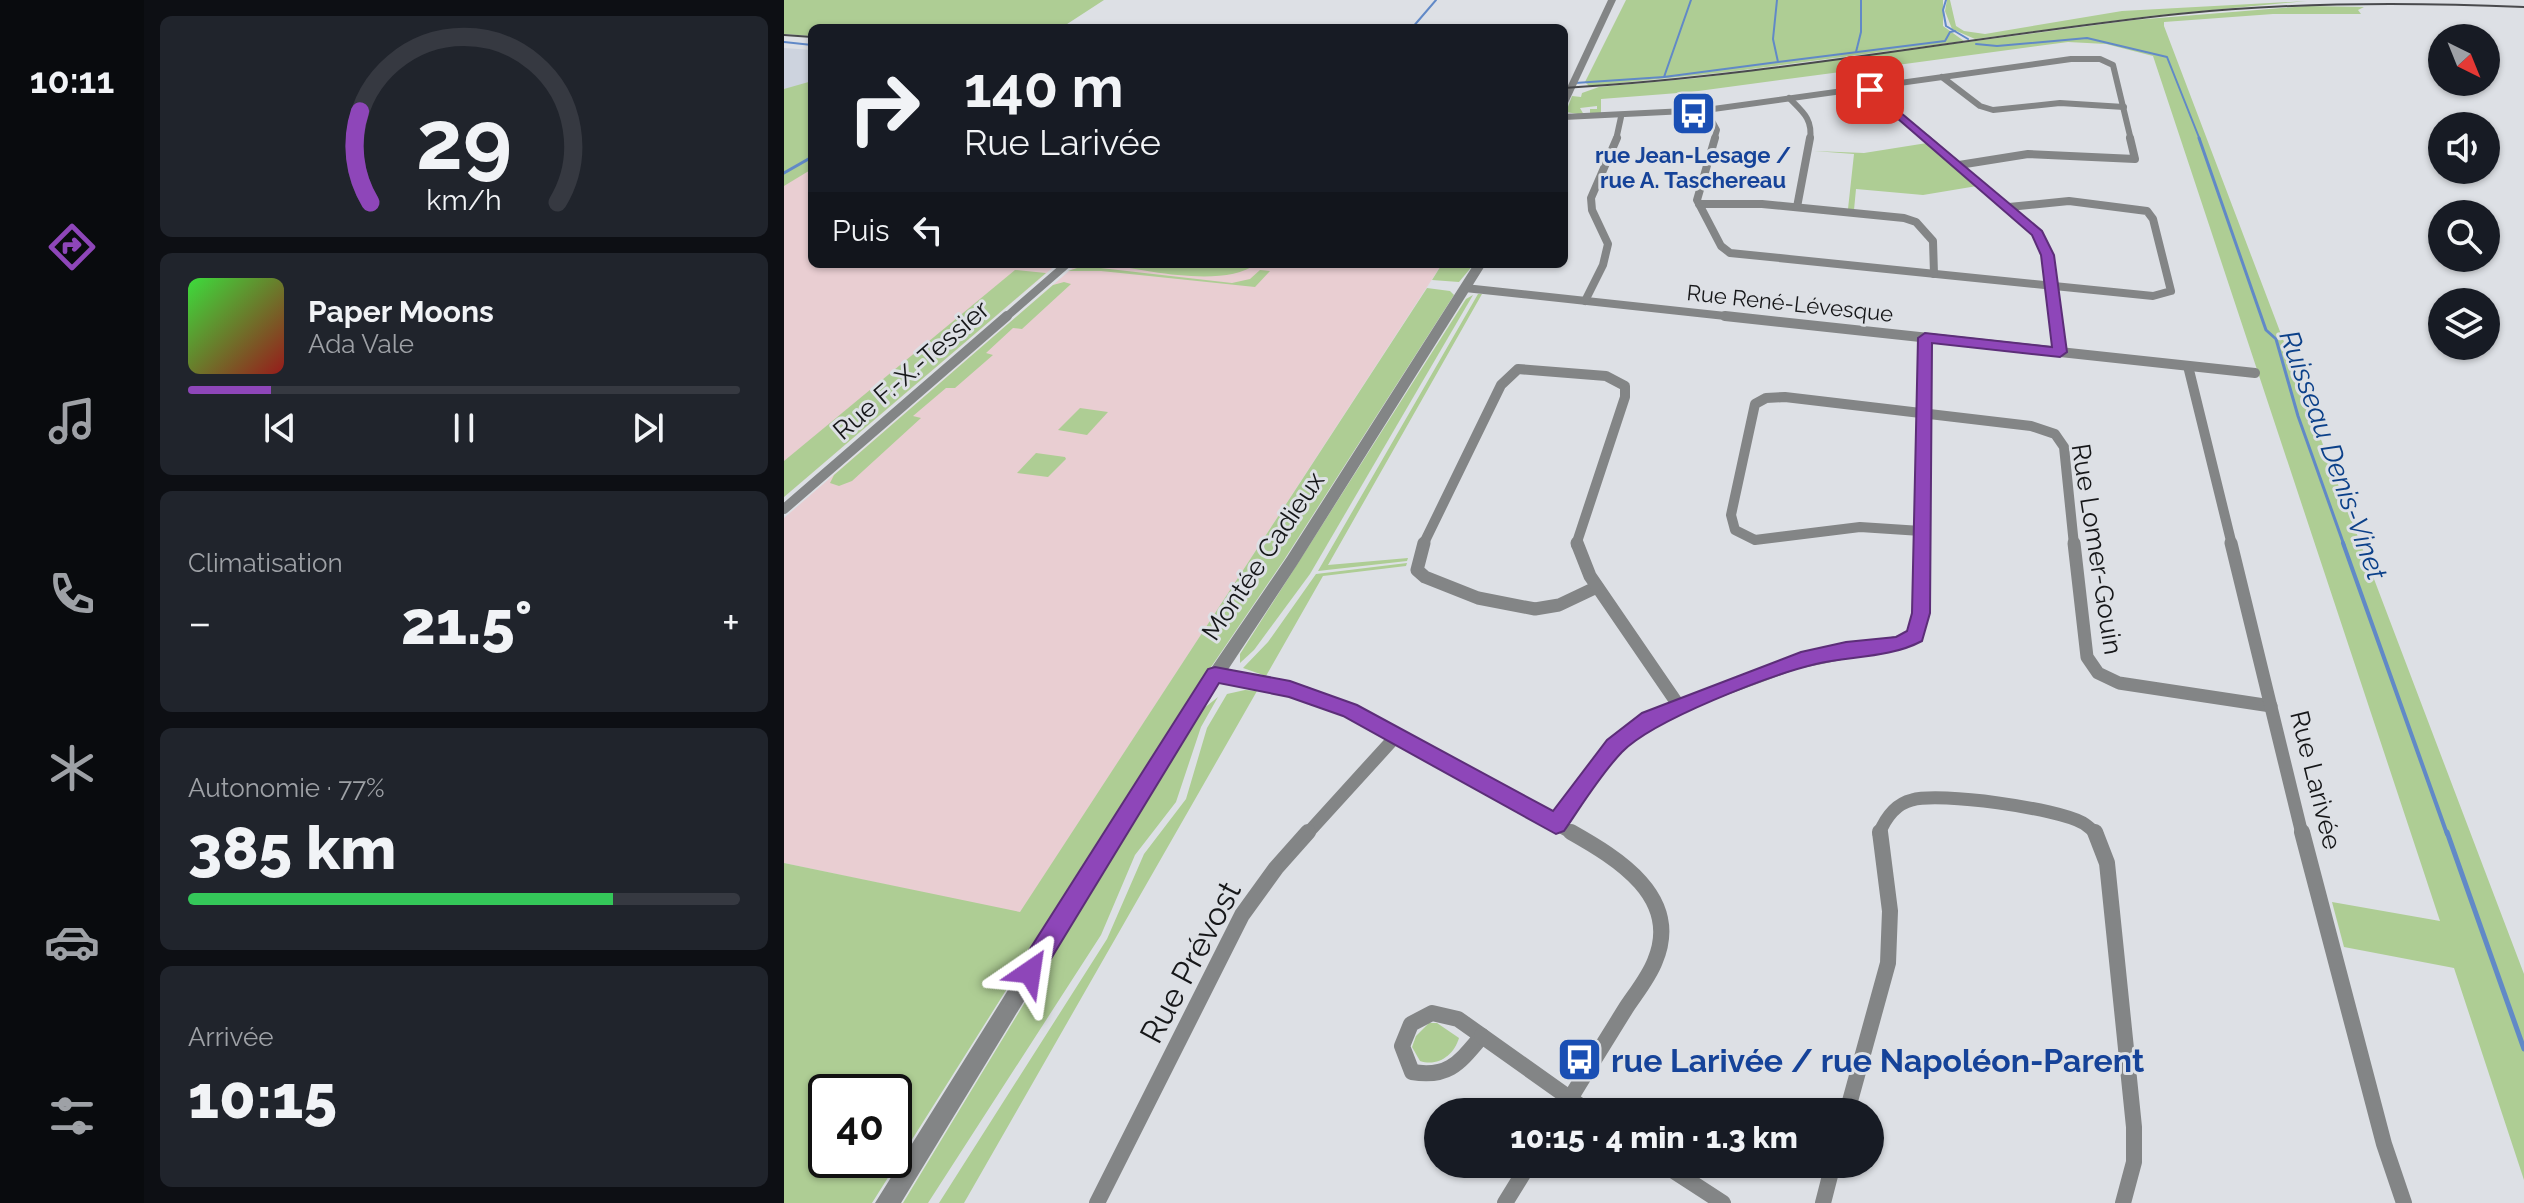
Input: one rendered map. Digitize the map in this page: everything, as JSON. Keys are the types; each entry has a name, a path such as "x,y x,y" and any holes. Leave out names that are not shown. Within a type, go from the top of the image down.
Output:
{"street":[{"path":"1568,94 1612,0"},
{"path":"1568,117 1621,117 1706,110 2071,59 2100,59 2113,65 2136,154 2133,160 2028,154 1959,165"},
{"path":"1942,77 1980,106 1993,110 2060,103 2124,107"},
{"path":"1867,88 2009,207 2044,244 2060,352"},
{"path":"1789,98 1808,117 1812,127 1797,207"},
{"path":"1706,110 1717,130 1697,192 1699,204 1721,246 1730,253 2153,296 2168,294 2170,285 2153,217 2138,208 2075,201 2009,207"},
{"path":"1585,301 1608,247 1606,233 1592,208 1591,198 1617,144 1621,117"},
{"path":"1699,204 1797,207 1913,221 1934,244 1934,274"},
{"name":"Rue F.-X.-Tessier","path":"784,509 1062,268"},
{"name":"Montée Cadieux","path":"887,1203 1215,675 1287,569 1478,268"},
{"name":"Rue René-Lévesque","path":"1465,288 2255,373"},
{"path":"1556,824 1623,737 1649,719 1801,660 1911,639 1920,625 1925,338"},
{"name":"Rue Larivée","path":"2188,366 2376,1116 2404,1203"},
{"path":"1597,587 1556,606 1533,610 1433,583 1417,570 1419,553 1501,385 1508,375 1518,369 1606,376 1625,386 1625,397 1577,539 1579,557 1679,706"},
{"path":"1921,531 1870,527 1755,540 1738,534 1731,520 1753,407 1759,400 1777,396 1924,413"},
{"name":"Rue Lomer-Gouin","path":"1924,413 2036,427 2060,439 2065,453 2086,656 2099,676 2128,685 2271,706"},
{"path":"1215,675 1306,693 1398,734 1620,861 1641,880 1655,902 1662,935 1649,974 1570,1098"},
{"name":"Rue Prévost","path":"1097,1203 1242,915 1276,868 1398,734"},
{"path":"1851,1098 1888,963 1890,911 1878,848 1880,829 1890,813 1909,800 1941,795 2075,819 2098,835 2105,851 2134,1127 2134,1162 2123,1203"},
{"path":"1482,1036 1459,1063 1435,1076 1412,1072 1401,1049 1407,1028 1420,1017 1436,1011 1449,1013 1482,1036 1557,1098"},
{"path":"1505,1203 1520,1178"},
{"path":"1685,1178 1723,1203"},
{"path":"1823,1203 1829,1178"}],"shaded area":[{"path":"784,48 808,50 808,124 784,120"},
{"path":"808,168 808,268 1052,268 784,497 784,182"},
{"path":"1072,268 1439,268 1020,913 784,863 784,518"}],"green space":[{"path":"784,0 1104,0 1067,24 808,24 808,36 784,34"},
{"path":"1626,0 1943,0 1943,26 1964,41 1728,72 1589,86 1585,82"},
{"path":"1947,0 1950,0 1956,26 1964,31 1985,34 2122,11 2307,1 2150,16 1975,39 1952,29 1945,11"},
{"path":"2306,6 2364,7 2358,10 2361,14 2273,14 2164,22 2164,26 2524,974 2524,1180 2454,968 2344,947 2332,902 2440,921 2153,56 2106,44 2068,42 1853,71 1869,85 1848,71 1691,92 1601,99 1601,115 1590,115 1590,109 1597,109 1597,106 1580,108 1584,115 1568,112 1572,96 1581,97 1582,93 1599,87 1698,78 2134,20"},
{"path":"808,82 808,171 784,186 784,89"},
{"path":"1927,143 1977,186 1923,195 1856,189 1854,210 1848,209 1854,154 1814,151 1864,153"},
{"path":"1101,268 1232,283 1250,279 1260,270 1270,271 1255,287 1101,271 1068,271"},
{"path":"1132,268 1248,268 1225,275 1163,273"},
{"path":"1440,268 1471,268 1459,282 1432,280"},
{"path":"1015,270 1046,273 784,497 784,461"},
{"path":"1071,284 1022,329 1013,328 986,353 993,355 955,388 946,388 913,416 921,418 852,481 839,486 830,483 834,475 1053,285"},
{"path":"1427,288 1450,291 1454,295 1284,560 1194,692 912,1140 912,1074 808,1074 808,1178 888,1178 872,1203 784,1203 784,863 1020,912"},
{"path":"1478,294 1482,294 1328,565 1408,558 1407,561 1318,571"},
{"path":"1473,295 1310,574 1254,650 1240,663 1240,654 1466,299"},
{"path":"1080,408 1108,412 1087,435 1058,430"},
{"path":"1036,453 1066,459 1048,477 1017,473"},
{"path":"1407,563 1406,566 1323,576 1266,676 1243,668 1268,642 1316,574"},
{"path":"1257,691 964,1203 939,1203 1107,939 1144,854 1186,799 1207,728 1227,694"},
{"path":"1218,697 1201,727 1176,802 1135,855 1101,935 928,1203 903,1203 1203,709"},
{"path":"1429,1023 1437,1023 1459,1038 1449,1054 1439,1061 1420,1061 1412,1047 1416,1036"}],"waterway":[{"path":"1415,24 1436,0"},
{"path":"1664,77 1691,0"},
{"path":"1777,0 1773,39 1778,62"},
{"path":"1856,52 1861,32 1861,0"},
{"name":"Ruisseau Denis-Vinet","path":"1946,0 1943,10 1946,26 1955,31"},
{"path":"1778,62 1945,41 1950,32 1955,31"},
{"name":"Ruisseau Denis-Vinet","path":"1955,31 1968,39"},
{"name":"Ruisseau Denis-Vinet","path":"1976,44 1997,46 2087,38 2167,57 2200,140"},
{"path":"784,42 808,45"},
{"path":"1664,77 1778,62"},
{"path":"1575,83 1664,77"},
{"name":"Ruisseau Denis-Vinet","path":"2199,138 2266,330 2276,339 2298,416 2344,545"},
{"path":"784,173 808,159"},
{"name":"Ruisseau Denis-Vinet","path":"2343,543 2447,834"},
{"name":"Ruisseau Denis-Vinet","path":"2447,832 2524,1049"}],"railway":[{"path":"1568,88 1795,65 2101,23 2221,10 2351,4 2524,7"},
{"path":"784,35 808,37"}],"place":[{"name":"rue Jean-Lesage / rue A. Taschereau","path":"1693,114"},
{"name":"rue Larivée / rue Napoléon-Parent","path":"1580,1060"}],"route":[{"path":"1030,972 1215,675 1290,689 1350,710 1556,824 1615,746 1631,730 1649,719 1787,664 1846,650 1899,644 1916,636 1921,613 1925,338 2060,352 2047,255 2037,234 1870,90"}]}
